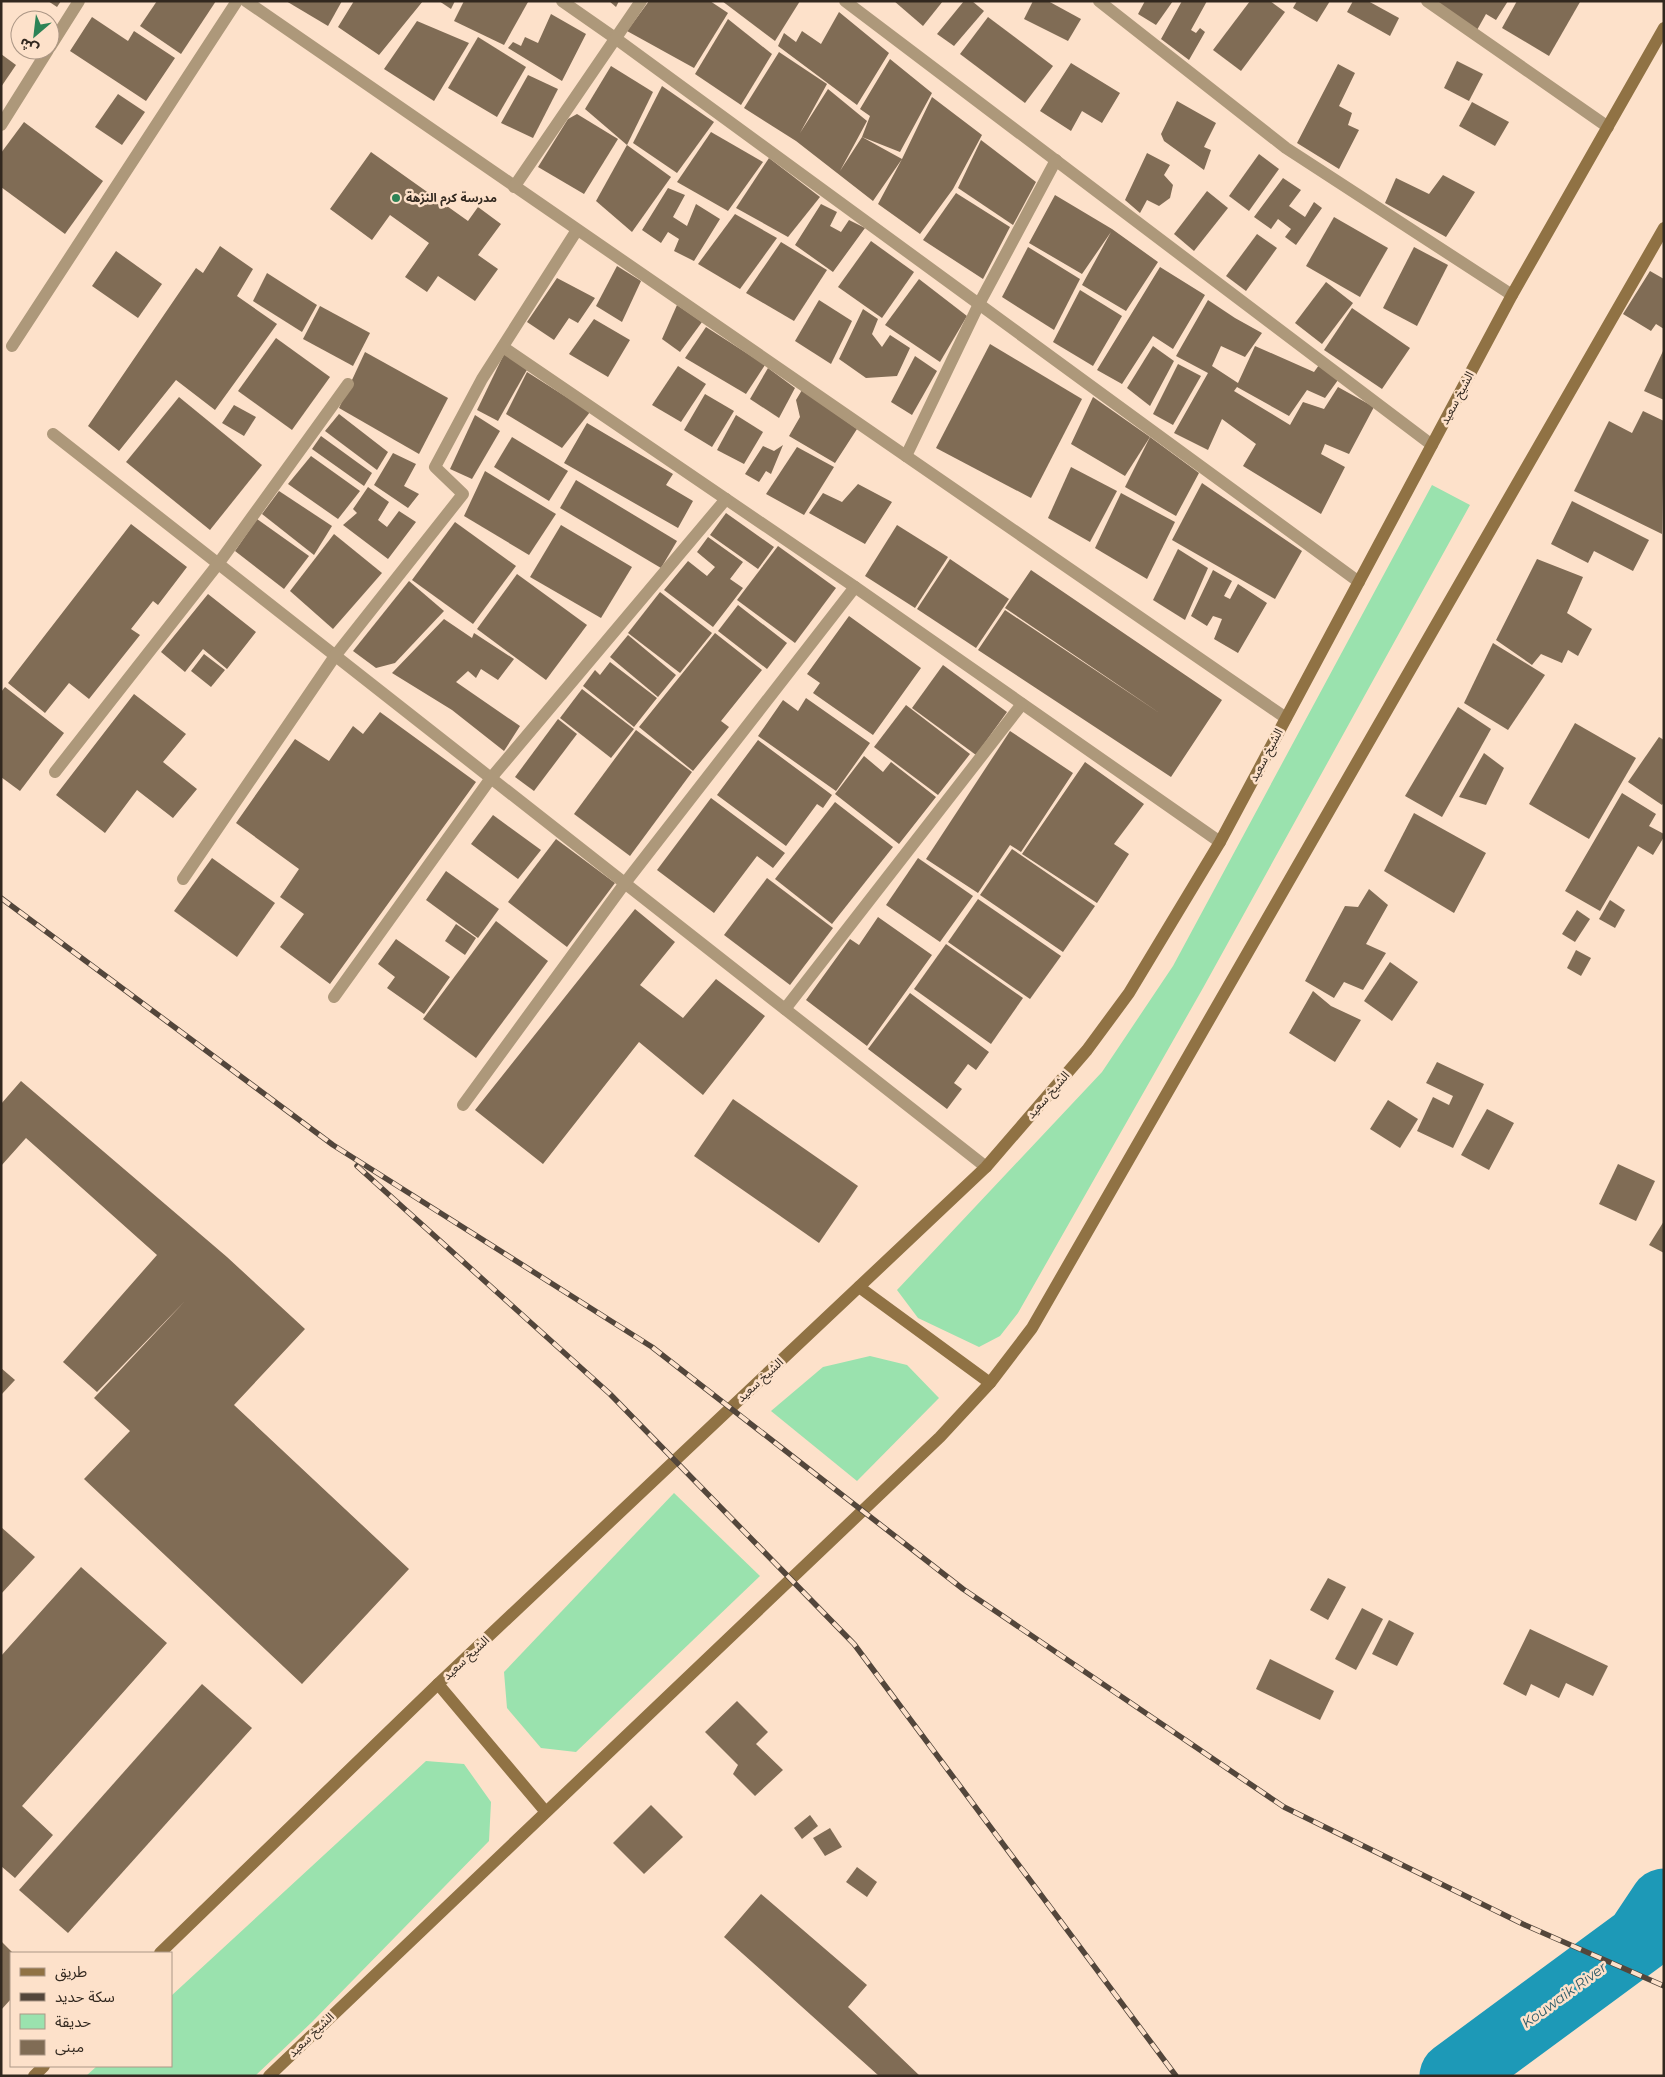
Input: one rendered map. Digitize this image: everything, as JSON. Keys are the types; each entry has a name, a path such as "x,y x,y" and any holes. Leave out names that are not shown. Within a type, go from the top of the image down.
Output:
{"main road":[{"name":"الشيخ سعيد","path":"161,1952 438,1684 986,1167 1087,1050 1129,994 1220,842 1512,295 1664,28"},
{"name":"الشيخ سعيد","path":"269,2076 545,1811 940,1437 990,1383 1032,1328 1664,228"},
{"path":"859,1287 990,1383"},
{"path":"438,1684 545,1811"},
{"path":"34,2076 43,2067"}],"street":[{"path":"60,31 79,1"},
{"path":"12,346 237,1"},
{"path":"246,1 1286,718"},
{"path":"562,1 1359,582"},
{"path":"514,187 641,1"},
{"path":"845,1 1432,445"},
{"path":"1099,1 1286,148 1512,295"},
{"path":"1428,1 1608,127"},
{"path":"1,125 42,60"},
{"path":"906,456 979,304 1056,160"},
{"path":"183,879 335,656 463,494 435,467 482,379 577,230"},
{"path":"502,347 855,587 1220,842"},
{"path":"56,772 218,564 348,384"},
{"path":"53,434 986,1167"},
{"path":"334,997 491,778 726,499"},
{"path":"463,1105 625,883 855,587"},
{"path":"785,1009 1022,704"}],"green space":[{"path":"1432,485 1470,505 1203,988 1018,1313 1000,1336 979,1347 918,1318 897,1290 1102,1072 1173,966"},
{"path":"870,1356 907,1365 939,1398 857,1481 771,1411 823,1367"},
{"path":"674,1493 760,1576 576,1752 541,1748 507,1708 504,1672"},
{"path":"426,1761 464,1764 491,1802 489,1841 312,2022 255,2076 86,2076 96,2067 172,2067 172,1995"}],"building":[{"path":"48,1 61,1 57,7"},
{"path":"157,1 216,1 181,54 140,26"},
{"path":"286,1 342,1 328,26"},
{"path":"354,1 423,1 379,55 338,27"},
{"path":"439,1 455,1 451,9"},
{"path":"464,1 528,2 504,45 454,21"},
{"path":"609,1 619,1 616,7"},
{"path":"649,1 710,1 728,13 694,68 627,31"},
{"path":"722,1 800,1 775,41"},
{"path":"894,1 943,1 923,26"},
{"path":"964,1 972,1 984,11 954,46 937,34"},
{"path":"1033,1 1048,1 1081,19 1068,41 1024,19"},
{"path":"1145,1 1173,1 1156,25 1138,14"},
{"path":"1182,1 1207,1 1191,30 1196,33 1200,28 1205,32 1189,60 1161,39"},
{"path":"1250,1 1270,1 1285,12 1241,71 1213,50"},
{"path":"1297,1 1330,1 1317,22 1293,8"},
{"path":"1353,1 1368,1 1399,18 1390,36 1347,12"},
{"path":"1431,1 1508,1 1496,20 1486,14 1477,30"},
{"path":"1517,1 1580,2 1549,56 1502,28"},
{"path":"839,12 889,53 857,105 778,46 784,33 796,42 802,31 821,44"},
{"path":"551,14 586,34 562,81 508,48 513,42 521,46 525,37 538,43"},
{"path":"92,17 128,41 134,31 175,58 146,101 70,51"},
{"path":"988,17 1053,66 1025,103 960,54"},
{"path":"728,19 772,54 741,105 695,74"},
{"path":"417,21 469,43 434,101 384,69"},
{"path":"478,37 526,67 497,117 448,88"},
{"path":"779,52 827,84 800,133 828,89 867,121 840,171 862,137 902,159 873,201 796,141 744,108"},
{"path":"1,54 16,65 1,87"},
{"path":"890,59 932,93 900,152 862,137 870,116 860,109"},
{"path":"1457,61 1483,74 1469,101 1444,88"},
{"path":"1071,63 1120,93 1102,123 1082,111 1071,131 1040,111"},
{"path":"1338,64 1355,73 1339,106 1352,113 1348,125 1359,130 1339,169 1297,143"},
{"path":"611,66 653,92 627,145 585,109"},
{"path":"528,75 558,89 533,138 501,123"},
{"path":"662,86 714,122 677,173 633,143"},
{"path":"118,94 145,112 122,145 95,127"},
{"path":"932,97 982,135 953,189 920,234 878,204"},
{"path":"1177,101 1216,123 1204,147 1211,150 1204,170 1164,141 1161,134"},
{"path":"1472,102 1509,122 1495,146 1459,126"},
{"path":"577,114 618,139 584,194 538,167 568,119"},
{"path":"24,122 103,181 65,234 1,187 1,153"},
{"path":"711,132 763,162 728,211 677,182"},
{"path":"981,140 1036,182 1013,225 958,188"},
{"path":"627,145 671,177 632,232 596,201"},
{"path":"371,152 468,221 478,207 501,224 478,255 498,269 475,301 438,276 427,292 405,277 429,243 390,215 372,240 330,209"},
{"path":"1147,153 1170,165 1164,175 1173,185 1170,198 1159,206 1147,200 1140,213 1125,200"},
{"path":"1259,154 1279,169 1249,211 1229,196"},
{"path":"769,158 820,197 788,237 736,208"},
{"path":"1443,175 1475,192 1446,237 1385,203 1396,178 1429,194"},
{"path":"1283,178 1301,190 1289,206 1305,217 1314,202 1322,208 1296,245 1285,237 1291,229 1278,219 1271,229 1254,217"},
{"path":"668,188 685,195 673,217 687,226 696,204 720,219 694,261 674,251 679,239 668,232 661,243 642,230"},
{"path":"1207,191 1228,208 1194,251 1174,234"},
{"path":"956,193 1010,227 983,279 923,240"},
{"path":"1055,195 1112,229 1158,262 1126,311 1082,285 1111,232 1082,274 1029,243"},
{"path":"821,204 837,212 830,226 841,232 849,220 865,228 833,272 795,245"},
{"path":"735,214 777,238 740,289 698,264"},
{"path":"1334,217 1388,248 1360,297 1306,266"},
{"path":"1257,234 1277,248 1246,291 1226,276"},
{"path":"871,241 914,272 882,318 838,287"},
{"path":"781,242 827,270 794,321 746,293"},
{"path":"220,246 253,269 237,296 277,324 215,410 176,380 119,451 88,426 196,268 203,273"},
{"path":"1028,247 1080,279 1054,330 1002,297"},
{"path":"1414,247 1448,265 1417,326 1383,308"},
{"path":"116,251 162,284 138,318 92,286"},
{"path":"617,266 641,281 622,322 596,306"},
{"path":"1160,267 1205,295 1173,349 1153,336 1122,384 1097,370"},
{"path":"1650,271 1664,279 1664,329 1656,324 1651,331 1623,314"},
{"path":"267,273 317,305 302,332 253,301"},
{"path":"557,278 595,298 578,323 569,318 554,340 527,322"},
{"path":"919,279 967,316 940,362 885,325"},
{"path":"1326,282 1353,303 1322,344 1295,323"},
{"path":"1080,290 1122,316 1093,366 1053,342"},
{"path":"819,300 852,321 831,364 795,341"},
{"path":"1208,300 1262,333 1245,357 1221,346 1212,366 1238,383 1255,346 1314,372 1319,365 1338,380 1325,398 1307,390 1289,416 1237,387 1234,391 1290,425 1303,402 1324,409 1338,387 1374,407 1349,454 1325,444 1321,454 1345,467 1321,514 1243,466 1256,444 1222,419 1208,450 1174,433 1208,373 1176,356"},
{"path":"677,305 702,322 680,352 662,339"},
{"path":"320,306 370,333 353,366 303,339"},
{"path":"1352,308 1410,348 1382,389 1324,350"},
{"path":"863,309 878,319 872,334 882,347 890,335 910,348 897,376 866,378 839,359"},
{"path":"594,319 630,340 608,377 569,354"},
{"path":"706,327 765,365 746,394 685,358"},
{"path":"276,338 330,377 292,430 238,391"},
{"path":"990,344 1082,399 1031,498 936,448"},
{"path":"1153,346 1174,361 1150,406 1127,388"},
{"path":"1664,349 1664,400 1644,391"},
{"path":"365,352 448,398 419,454 339,408"},
{"path":"505,352 528,368 498,421 477,410"},
{"path":"915,356 937,371 912,415 891,402"},
{"path":"1178,364 1201,376 1173,425 1153,414"},
{"path":"678,366 706,384 681,422 652,405"},
{"path":"768,368 795,388 779,418 750,399"},
{"path":"527,372 590,412 562,448 506,414"},
{"path":"802,390 857,429 835,463 789,436 800,417 796,400"},
{"path":"705,394 734,411 712,447 684,430"},
{"path":"179,397 262,465 210,530 126,462"},
{"path":"1093,397 1150,437 1125,476 1071,444"},
{"path":"234,405 256,417 244,436 222,423"},
{"path":"1643,411 1664,421 1662,534 1574,491 1609,421 1632,433"},
{"path":"339,414 388,452 377,470 325,431"},
{"path":"475,415 500,431 472,479 450,469"},
{"path":"736,415 763,432 744,464 717,450"},
{"path":"587,423 673,474 666,485 693,501 678,528 564,463"},
{"path":"321,436 372,473 364,486 312,449"},
{"path":"512,437 568,471 549,501 494,467"},
{"path":"1150,437 1199,473 1176,516 1125,487"},
{"path":"783,445 771,474 766,471 759,482 745,474 763,446 774,451"},
{"path":"797,447 834,467 804,515 766,494"},
{"path":"393,453 416,464 404,486 419,494 408,508 374,485"},
{"path":"311,456 360,491 338,519 288,484"},
{"path":"1071,467 1117,491 1090,542 1048,518"},
{"path":"485,471 556,514 529,555 464,516"},
{"path":"576,480 677,541 661,568 560,508"},
{"path":"1202,483 1302,551 1275,599 1172,540"},
{"path":"858,484 892,502 865,544 809,513 823,493 842,502"},
{"path":"368,487 389,502 378,520 387,527 399,511 416,522 388,559 343,525 357,513 353,509"},
{"path":"279,491 332,526 314,555 262,514"},
{"path":"1121,493 1175,522 1147,579 1095,548"},
{"path":"1572,501 1649,540 1633,571 1594,551 1588,563 1551,544"},
{"path":"726,513 774,547 758,569 710,535"},
{"path":"257,519 309,556 284,589 235,551"},
{"path":"455,522 516,566 473,624 412,580"},
{"path":"131,524 187,567 158,605 153,601 131,629 140,635 89,699 69,683 45,713 8,683"},
{"path":"561,525 632,567 601,618 530,577"},
{"path":"897,525 948,557 915,608 865,576"},
{"path":"334,534 382,573 333,629 290,591"},
{"path":"708,537 743,562 730,579 743,588 713,627 664,590 688,561 707,576 715,567 697,552"},
{"path":"778,546 836,588 795,643 737,600"},
{"path":"1178,549 1208,568 1185,620 1153,600"},
{"path":"950,559 1009,599 976,648 917,609"},
{"path":"1537,559 1583,577 1567,613 1592,629 1578,656 1568,650 1562,663 1541,654 1532,665 1496,640"},
{"path":"1031,570 1222,700 1171,777 978,650 1005,610 1161,714 1005,608"},
{"path":"1213,570 1232,581 1224,596 1230,599 1238,584 1267,603 1238,653 1214,639 1222,619 1213,616 1207,626 1191,616"},
{"path":"517,574 587,625 546,680 477,629"},
{"path":"409,581 444,611 395,663 376,668 353,651"},
{"path":"660,592 712,633 680,673 628,633"},
{"path":"208,594 256,632 227,669 203,649 185,672 161,652"},
{"path":"738,605 787,643 767,669 718,631"},
{"path":"849,616 921,668 873,735 813,693 820,683 807,674"},
{"path":"444,619 472,638 474,633 514,659 498,680 481,669 476,678 468,671 456,682 520,726 504,751 452,710 392,673"},
{"path":"715,633 762,670 721,721 729,727 693,771 639,727"},
{"path":"628,635 676,675 658,697 610,657"},
{"path":"1493,643 1545,675 1508,730 1464,703"},
{"path":"204,654 225,670 211,687 191,671"},
{"path":"610,662 657,698 634,727 583,686 595,670 600,675"},
{"path":"943,665 1007,712 976,755 912,708"},
{"path":"5,687 64,733 20,791 1,777 1,692"},
{"path":"582,689 634,729 611,758 560,718"},
{"path":"134,694 186,734 163,762 197,789 173,818 137,790 105,833 56,795"},
{"path":"806,698 870,743 836,791 758,736 783,700 798,711"},
{"path":"906,705 970,754 938,795 874,747"},
{"path":"1458,707 1491,729 1442,817 1405,796"},
{"path":"380,712 476,782 330,984 280,947 304,914 280,897 299,869 236,823 295,739 329,761 353,726 363,734"},
{"path":"558,719 577,734 534,791 515,777"},
{"path":"1575,723 1636,758 1589,839 1529,804"},
{"path":"636,730 692,772 630,856 574,814"},
{"path":"1010,731 1073,773 1021,852 1010,845 978,893 926,859"},
{"path":"1659,737 1664,740 1664,802 1662,805 1628,782"},
{"path":"758,740 832,795 823,808 817,804 786,846 717,795"},
{"path":"1484,753 1504,768 1486,805 1459,797"},
{"path":"864,756 883,772 891,762 936,797 899,844 835,794"},
{"path":"1085,762 1144,804 1114,844 1129,854 1097,903 1022,854"},
{"path":"1622,793 1656,814 1649,826 1664,834 1664,837 1653,855 1638,846 1600,911 1565,891"},
{"path":"711,798 785,853 773,868 757,856 714,913 657,870"},
{"path":"835,802 893,847 832,924 775,879"},
{"path":"1414,813 1486,853 1454,913 1384,871"},
{"path":"493,815 541,850 518,879 471,844"},
{"path":"556,839 615,883 567,947 508,902"},
{"path":"1012,849 1095,906 1063,952 980,895"},
{"path":"212,858 275,903 237,957 174,911"},
{"path":"918,858 973,896 940,942 886,905"},
{"path":"446,871 499,909 478,938 426,900"},
{"path":"767,878 833,928 790,985 724,935"},
{"path":"1369,889 1388,905 1366,944 1386,953 1363,990 1344,982 1334,998 1305,981 1345,906 1358,907"},
{"path":"978,899 1061,956 1030,999 948,942"},
{"path":"1610,900 1625,910 1615,928 1599,919"},
{"path":"635,909 675,942 640,985 683,1018 716,979 765,1016 703,1095 639,1042 543,1164 475,1110"},
{"path":"1577,910 1590,919 1575,942 1562,934"},
{"path":"878,917 932,955 867,1046 806,1000 850,939 859,945"},
{"path":"496,921 548,961 476,1058 423,1019"},
{"path":"456,924 476,938 465,955 445,941"},
{"path":"396,939 450,977 424,1014 387,988 395,977 378,964"},
{"path":"946,944 1023,998 991,1044 914,989"},
{"path":"1576,950 1591,958 1581,976 1567,968"},
{"path":"1390,962 1418,982 1392,1021 1364,1001"},
{"path":"1313,991 1331,1006 1361,1020 1335,1062 1289,1033"},
{"path":"910,993 989,1052 976,1070 968,1064 954,1083 962,1089 947,1109 868,1049"},
{"path":"1437,1062 1484,1084 1453,1148 1417,1131 1433,1097 1449,1105 1453,1096 1426,1083"},
{"path":"21,1081 227,1257 305,1329 234,1405 409,1569 302,1684 84,1479 130,1431 94,1398 186,1300 97,1392 63,1362 157,1255 26,1138 1,1166 1,1104"},
{"path":"733,1099 858,1186 819,1243 694,1156"},
{"path":"1388,1100 1418,1119 1400,1148 1370,1129"},
{"path":"1487,1109 1514,1123 1489,1170 1461,1155"},
{"path":"1618,1164 1655,1181 1636,1221 1599,1204"},
{"path":"1664,1221 1664,1253 1649,1245"},
{"path":"1,1368 15,1380 1,1395"},
{"path":"1,1527 35,1557 1,1594"},
{"path":"81,1567 167,1643 22,1806 53,1835 15,1878 1,1866 1,1656"},
{"path":"1328,1578 1346,1587 1328,1620 1310,1610"},
{"path":"1362,1608 1383,1619 1356,1670 1335,1659"},
{"path":"1389,1620 1414,1633 1397,1666 1372,1654"},
{"path":"1530,1629 1608,1666 1593,1696 1566,1683 1559,1698 1531,1684 1526,1696 1503,1684"},
{"path":"1270,1659 1334,1691 1320,1720 1256,1689"},
{"path":"202,1684 252,1728 68,1933 19,1890"},
{"path":"737,1701 768,1732 756,1744 783,1770 755,1796 733,1774 738,1765 705,1732"},
{"path":"651,1805 683,1837 644,1874 613,1843"},
{"path":"810,1815 818,1826 802,1839 794,1828"},
{"path":"830,1828 842,1847 825,1856 813,1838"},
{"path":"857,1867 877,1882 867,1897 846,1882"},
{"path":"761,1894 867,1985 848,2007 920,2076 879,2076 724,1937"},
{"path":"1,1941 12,1952 10,1952 10,2000 1,2010"}],"waterway":[{"name":"Kouwaik River","path":"1454,2076 1640,1939 1664,1903"}],"railway":[{"path":"1,898 333,1145 652,1347 963,1589 1284,1807 1525,1925 1664,1986"},
{"path":"357,1166 610,1394 854,1644 1176,2076"}],"place":[{"name":"مدرسة كرم النزهة","path":"396,198"}]}
